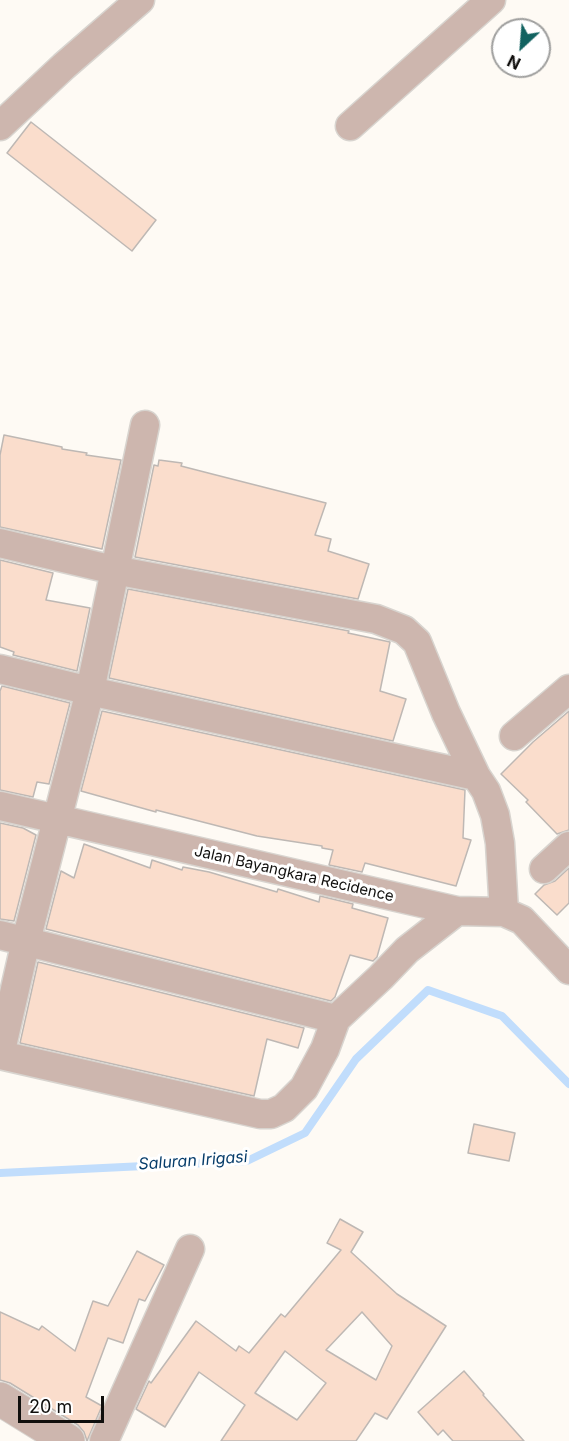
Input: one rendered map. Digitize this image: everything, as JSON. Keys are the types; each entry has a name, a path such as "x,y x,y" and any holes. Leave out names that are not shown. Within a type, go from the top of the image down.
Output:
{"street":[{"path":"0,126 140,0"},
{"path":"350,126 490,0"},
{"path":"145,425 90,691 57,820 13,938 0,1055 260,1114 271,1114 284,1108 304,1088 325,1049 336,1019 407,950 457,911"},
{"path":"0,543 114,570 376,619 404,630 417,642 446,713 476,776 486,791 495,815 500,843 504,912 522,920 569,970"},
{"path":"0,669 476,776"},
{"path":"513,736 564,684"},
{"name":"Jalan Bayangkara Recidence","path":"0,806 457,911 504,912"},
{"path":"544,869 569,846"},
{"path":"13,938 336,1019"},
{"path":"104,1441 190,1250"},
{"path":"0,1399 68,1441"}],"building":[{"path":"31,122 156,220 132,251 7,153"},
{"path":"4,435 87,453 86,455 121,460 102,549 0,527 0,455"},
{"path":"159,460 182,463 181,466 326,503 315,535 331,539 328,551 369,564 358,599 135,557 154,465 158,466"},
{"path":"0,560 53,573 46,600 90,608 77,671 13,655 14,652 0,647"},
{"path":"128,589 349,631 348,633 390,642 380,691 406,699 393,741 109,678"},
{"path":"2,686 70,703 49,784 37,782 33,797 0,790 0,691"},
{"path":"102,711 465,790 463,838 471,840 456,886 365,863 362,872 329,865 333,850 322,848 322,846 257,836 81,791"},
{"path":"569,711 569,830 557,834 526,802 528,800 501,774"},
{"path":"0,823 23,828 36,835 14,921 0,919"},
{"path":"84,844 150,868 152,860 182,870 183,867 209,872 277,892 278,889 319,902 320,896 353,904 352,908 388,918 377,957 373,961 350,955 335,997 331,1001 46,929 61,871 74,878"},
{"path":"569,868 569,903 557,915 535,894 544,885 555,881"},
{"path":"38,962 304,1028 298,1048 267,1039 254,1096 20,1043"},
{"path":"474,1124 515,1133 509,1161 468,1153"},
{"path":"340,1219 363,1232 351,1252 397,1294 446,1326 387,1419 375,1413 356,1441 221,1441 245,1405 199,1372 165,1427 136,1409 149,1381 151,1383 196,1321 236,1351 239,1346 249,1353 281,1314 285,1317 341,1250 327,1243","holes":["362,1312 392,1346 376,1380 326,1350","285,1351 326,1383 297,1420 255,1393"]},
{"path":"137,1251 164,1265 145,1301 139,1299 123,1343 108,1338 86,1397 102,1406 87,1441 78,1425 10,1383 0,1380 0,1312 39,1330 42,1326 75,1351 93,1301 108,1306"},
{"path":"464,1371 524,1441 453,1441 443,1430 438,1435 418,1412"}],"waterway":[{"name":"Saluran Irigasi","path":"0,1173 247,1161 305,1133 356,1059 428,990 502,1016 569,1084"}]}
